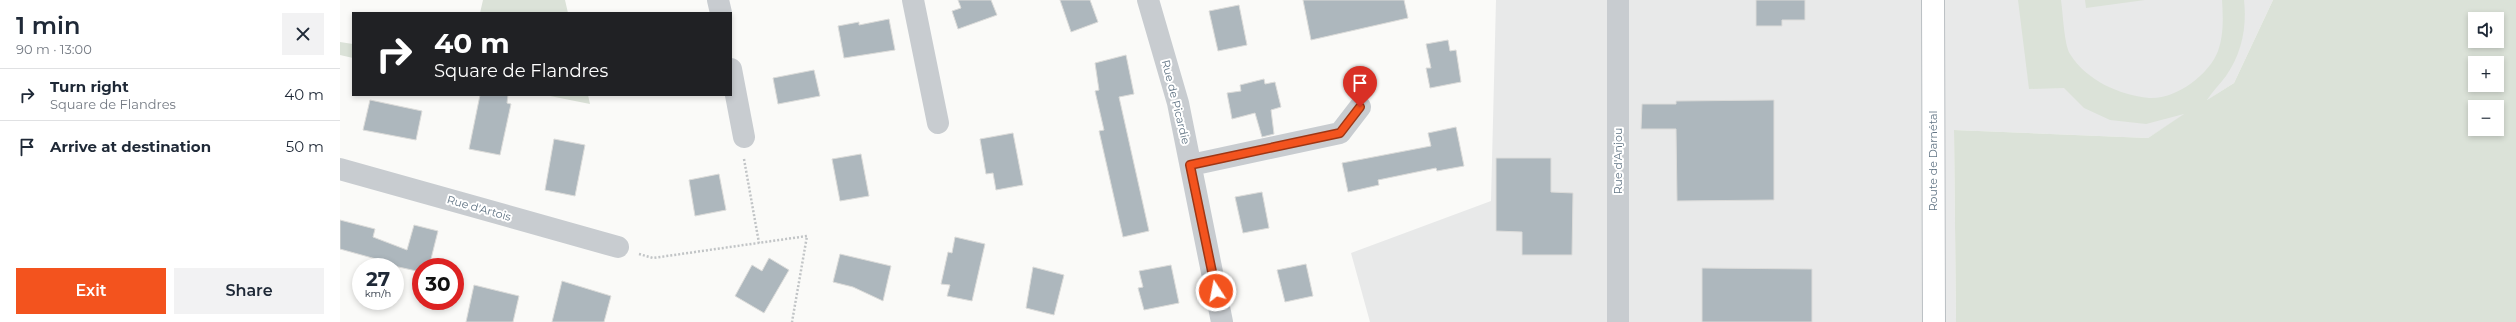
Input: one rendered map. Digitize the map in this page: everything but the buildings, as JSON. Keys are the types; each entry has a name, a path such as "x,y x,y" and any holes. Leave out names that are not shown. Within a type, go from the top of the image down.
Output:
{"main road":[{"name":"Route de Darnétal","path":"1933,0 1934,322"}],"street":[{"path":"718,0 721,12"},
{"path":"913,0 938,123"},
{"name":"Rue de Picardie","path":"1148,0 1178,103 1222,322"},
{"name":"Rue d'Anjou","path":"1618,0 1618,322"},
{"path":"732,74 744,137"},
{"path":"1190,165 1340,133 1360,107"},
{"name":"Rue d'Artois","path":"340,169 618,247"}],"path":[{"path":"744,137 741,146 759,243"},
{"path":"618,247 653,258 807,236 792,322"}],"shaded area":[{"path":"483,0 565,0 568,12 480,12"},
{"path":"1496,0 2273,0 2234,83 2148,138 1954,130 1956,322 1370,322 1351,253 1491,201"},
{"path":"2018,0 2061,0 2068,49 2070,54 2085,71 2094,79 2115,90 2126,94 2149,98 2159,98 2169,95 2190,84 2207,69 2214,60 2220,45 2223,26 2222,0 2244,0 2245,20 2240,49 2226,76 2207,100 2234,83 2273,0 2516,0 2516,322 1956,322 1954,130 2148,138 2184,114 2146,124 2110,120 2084,108 2064,88 2029,89"},
{"path":"2085,0 2145,0 2086,8"},
{"path":"340,42 352,44 352,58 340,55"},
{"path":"550,96 588,96 590,104"}],"route":[{"path":"1216,291 1190,165 1340,133 1360,107"}]}
